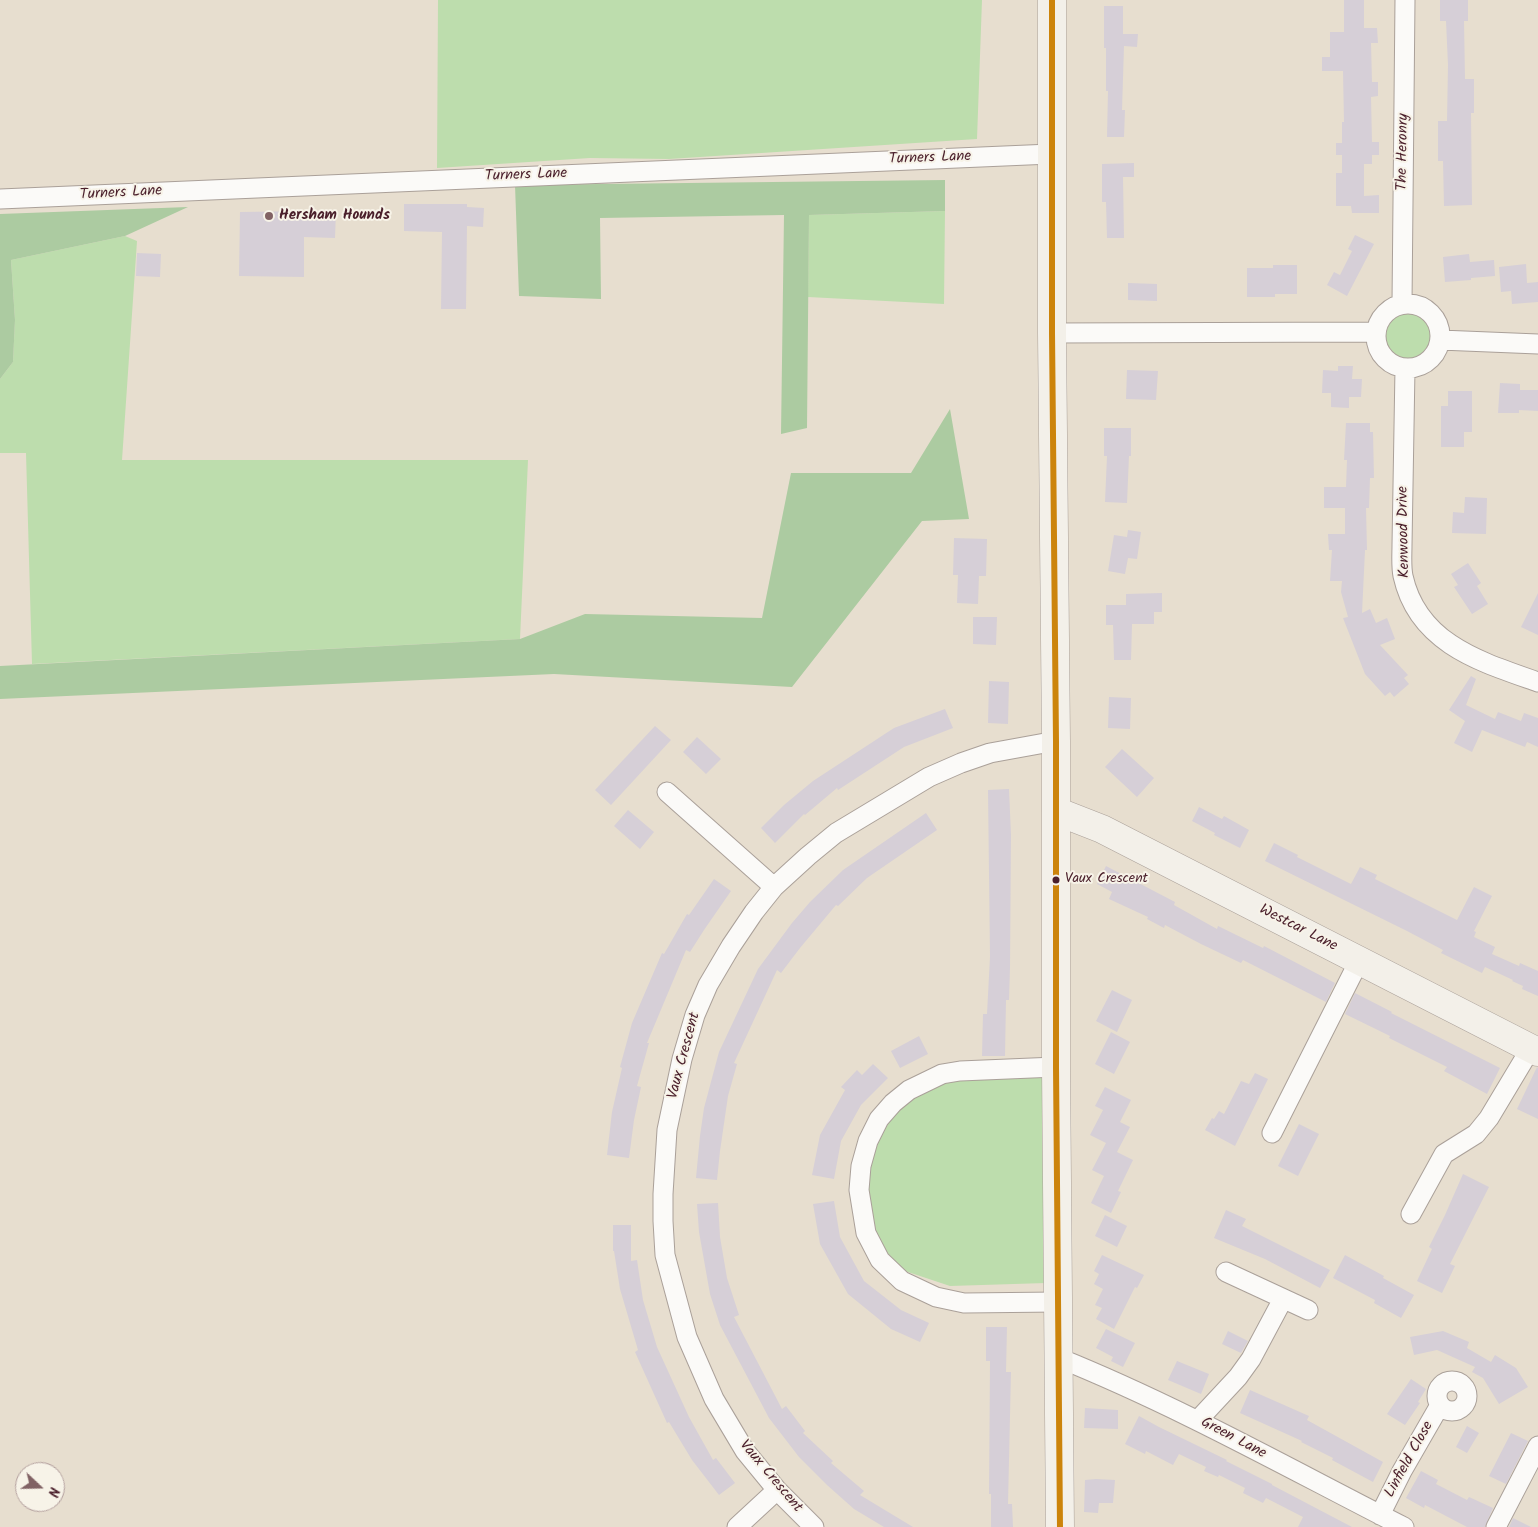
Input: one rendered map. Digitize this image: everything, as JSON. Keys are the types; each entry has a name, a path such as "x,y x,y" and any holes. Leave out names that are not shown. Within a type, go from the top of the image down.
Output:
{"street":[{"path":"1052,0 1052,334 1060,1527"},
{"name":"The Heronry","path":"1402,303 1405,0"},
{"name":"Turners Lane","path":"0,199 1052,154"},
{"path":"1402,303 1417,304 1433,314 1439,325 1440,340 1432,358 1417,367 1401,368 1392,365 1379,352 1375,338 1376,332 1377,324 1382,315 1389,309 1402,303"},
{"path":"1052,334 1376,332"},
{"path":"1440,340 1538,344"},
{"name":"Kenwood Drive","path":"1406,368 1402,545 1403,574 1410,600 1422,619 1440,638 1464,653 1488,664 1538,682"},
{"name":"Vaux Crescent","path":"814,1527 777,1490 745,1451 714,1399 690,1345 666,1255 662,1203 667,1130 682,1059 695,1015 708,985 754,912 774,887 836,833 929,776 990,753 1056,741"},
{"path":"667,792 774,887"},
{"name":"Westcar Lane","path":"1056,812 1102,829 1534,1050"},
{"path":"1272,1133 1359,961"},
{"path":"1411,1214 1444,1154 1476,1134 1489,1118 1534,1050"},
{"path":"1056,1067 960,1071 942,1074 909,1090 893,1103 879,1119 868,1142 861,1166 859,1190 866,1233 880,1260 902,1281 936,1297 964,1302 1058,1302"},
{"path":"1226,1272 1308,1310"},
{"path":"1198,1420 1243,1371 1283,1299"},
{"name":"Green Lane","path":"1059,1358 1100,1374 1198,1420 1404,1527"},
{"name":"Linfield Close","path":"1380,1515 1402,1471 1440,1405"},
{"path":"1496,1527 1538,1446"},
{"path":"737,1527 777,1490"}],"green space":[{"path":"438,0 982,0 977,139 669,159 590,158 437,168"},
{"path":"945,180 945,211 809,215 807,428 781,434 784,215 600,218 601,299 519,296 515,185"},
{"path":"188,207 125,236 11,260 15,320 13,362 0,379 0,214"},
{"path":"945,211 944,304 808,297 809,215"},
{"path":"125,236 137,241 122,460 528,460 520,639 32,664 26,453 0,453 0,379 13,362 15,320 11,260"},
{"path":"1408,309 1426,316 1433,324 1435,333 1431,350 1424,357 1416,361 1406,362 1393,358 1382,349 1382,327 1384,322 1393,314"},
{"path":"950,409 969,519 922,521 792,687 554,674 0,699 0,666 520,639 585,614 762,618 791,473 911,473"},
{"path":"1044,1075 1046,1283 950,1286 902,1270 874,1241 864,1183 876,1140 902,1103 946,1078"}],"building":[{"path":"1344,0 1364,0 1364,28 1377,28 1378,43 1371,43 1372,82 1378,82 1378,96 1371,97 1372,142 1379,142 1379,155 1372,155 1372,164 1364,164 1364,196 1379,195 1379,213 1352,213 1351,206 1336,206 1336,173 1342,173 1342,155 1336,155 1336,143 1342,143 1342,122 1344,122 1343,71 1322,71 1322,57 1330,57 1330,32 1344,32"},
{"path":"1440,0 1468,0 1468,21 1464,21 1465,79 1474,79 1474,113 1471,113 1472,205 1444,206 1443,161 1438,161 1438,121 1447,121 1448,65 1446,21 1440,21"},
{"path":"1104,6 1123,6 1123,34 1138,34 1137,47 1124,46 1122,110 1125,110 1124,137 1107,137 1108,91 1106,91"},
{"path":"1134,163 1134,177 1123,177 1124,238 1107,238 1106,202 1102,202 1102,164"},
{"path":"404,204 467,204 467,207 484,208 483,227 467,226 466,309 441,309 442,232 404,231"},
{"path":"336,211 335,238 304,237 304,277 239,276 240,212"},
{"path":"1355,235 1374,244 1347,296 1327,285 1334,272 1340,275 1352,251 1348,249"},
{"path":"137,253 161,254 160,277 136,276"},
{"path":"1469,254 1470,262 1494,260 1495,276 1445,282 1443,257"},
{"path":"1526,264 1527,283 1538,282 1538,302 1512,304 1511,291 1501,292 1499,267"},
{"path":"1273,265 1297,265 1297,294 1275,294 1275,297 1247,297 1247,268 1273,268"},
{"path":"1128,283 1157,284 1157,301 1128,300"},
{"path":"1338,366 1353,366 1352,379 1362,379 1361,397 1349,397 1349,408 1331,407 1331,393 1322,393 1323,370 1338,371"},
{"path":"1127,370 1158,371 1156,400 1126,399"},
{"path":"1500,383 1520,384 1520,390 1538,390 1538,411 1519,410 1519,413 1498,413"},
{"path":"1448,391 1472,391 1472,432 1464,432 1464,447 1441,447 1441,406 1448,406"},
{"path":"1346,423 1370,423 1370,432 1373,432 1374,478 1370,478 1369,508 1366,508 1367,550 1365,550 1362,613 1370,609 1376,623 1387,618 1395,639 1380,645 1408,675 1404,678 1409,684 1394,697 1390,692 1385,696 1365,674 1343,618 1348,617 1341,592 1342,581 1330,581 1332,550 1329,550 1328,534 1345,534 1345,508 1324,508 1324,487 1346,487 1347,460 1344,460"},
{"path":"1104,428 1131,428 1127,503 1105,502 1107,456 1104,456"},
{"path":"1465,497 1487,498 1486,534 1452,533 1453,512 1464,513"},
{"path":"1128,530 1141,532 1137,559 1128,558 1125,574 1108,571 1114,535 1127,537"},
{"path":"954,538 987,539 986,576 979,576 978,604 957,603 958,575 953,575"},
{"path":"1468,563 1481,583 1477,586 1488,604 1472,614 1454,587 1458,585 1451,574"},
{"path":"1162,593 1162,612 1154,612 1154,624 1132,624 1131,660 1114,660 1113,625 1106,625 1106,605 1126,605 1126,594"},
{"path":"1538,593 1538,635 1521,627"},
{"path":"973,617 997,617 996,645 973,644"},
{"path":"1471,676 1476,679 1466,705 1495,719 1498,712 1521,721 1524,713 1538,718 1538,747 1527,742 1525,747 1482,730 1472,752 1454,743 1465,721 1449,710"},
{"path":"989,681 1009,682 1008,724 988,723"},
{"path":"1109,697 1131,698 1130,729 1108,728"},
{"path":"945,709 953,728 904,747 838,790 837,788 804,814 775,843 761,828 784,805 813,781 894,728"},
{"path":"655,726 671,740 611,805 595,790"},
{"path":"697,737 721,759 706,774 683,752"},
{"path":"1122,749 1154,778 1137,797 1105,767"},
{"path":"1009,789 1011,835 1010,968 1009,1000 1006,1000 1005,1056 982,1056 983,1014 987,1014 990,957 988,790"},
{"path":"1199,807 1222,819 1224,816 1249,830 1240,848 1192,821"},
{"path":"628,810 654,832 640,849 614,826"},
{"path":"926,813 937,830 867,878 838,906 836,905 781,973 777,970 734,1063 737,1064 728,1096 717,1180 696,1178 704,1108 719,1052 758,969 810,902 843,870"},
{"path":"1274,843 1298,855 1297,857 1351,884 1360,867 1377,875 1375,879 1457,920 1474,887 1492,896 1474,931 1476,932 1474,937 1495,947 1492,954 1519,966 1520,963 1538,971 1538,996 1522,989 1523,986 1513,980 1485,967 1482,973 1441,953 1443,950 1407,931 1265,861"},
{"path":"1106,866 1175,902 1174,905 1217,929 1218,926 1263,948 1264,946 1335,983 1326,1002 1243,960 1241,963 1165,925 1164,928 1147,919 1148,917 1109,899 1112,892 1097,884"},
{"path":"714,879 731,891 690,952 686,950 647,1043 649,1043 637,1086 641,1087 629,1158 607,1155 612,1112 622,1068 620,1067 632,1023 662,953 664,954 687,914 689,915"},
{"path":"1112,990 1132,1000 1117,1032 1096,1021"},
{"path":"1355,993 1500,1068 1487,1094 1444,1071 1447,1067 1345,1014"},
{"path":"1111,1032 1130,1042 1114,1074 1095,1064"},
{"path":"919,1036 928,1054 900,1068 891,1051"},
{"path":"873,1064 888,1078 861,1105 841,1141 834,1179 812,1175 820,1135 845,1090 841,1087 857,1070 862,1075"},
{"path":"1538,1068 1538,1119 1517,1109"},
{"path":"1255,1073 1268,1079 1235,1146 1205,1130 1219,1111 1224,1114 1241,1081 1249,1084"},
{"path":"1105,1087 1131,1100 1120,1122 1130,1127 1117,1152 1133,1160 1118,1191 1121,1192 1111,1213 1091,1203 1104,1176 1092,1170 1106,1143 1090,1135 1103,1110 1095,1106"},
{"path":"1299,1124 1319,1134 1298,1176 1278,1166"},
{"path":"1463,1174 1489,1187 1450,1264 1455,1266 1442,1293 1417,1281 1432,1249 1429,1247"},
{"path":"834,1201 840,1237 864,1281 901,1310 929,1323 920,1342 891,1329 848,1294 820,1244 813,1204"},
{"path":"718,1203 720,1237 727,1278 739,1315 734,1317 782,1409 786,1406 805,1431 803,1433 833,1461 831,1463 864,1491 860,1495 913,1527 884,1527 854,1509 799,1457 769,1418 720,1325 710,1294 699,1232 697,1204"},
{"path":"1226,1210 1246,1219 1242,1226 1330,1270 1320,1288 1265,1259 1214,1238"},
{"path":"1105,1215 1127,1226 1117,1247 1095,1236"},
{"path":"613,1225 631,1225 631,1261 637,1260 643,1300 657,1347 689,1417 713,1460 716,1458 735,1483 719,1495 692,1460 669,1422 667,1423 635,1352 638,1350 620,1289 613,1251"},
{"path":"1102,1255 1144,1275 1137,1288 1135,1287 1114,1329 1096,1319 1102,1308 1095,1305 1103,1289 1094,1284 1099,1274 1094,1271"},
{"path":"1345,1255 1414,1295 1401,1318 1374,1303 1375,1300 1333,1278"},
{"path":"986,1327 1007,1327 1006,1372 1011,1372 1008,1504 1012,1504 1013,1527 991,1527 991,1494 989,1494 990,1361 986,1361"},
{"path":"1106,1329 1135,1343 1123,1367 1111,1361 1113,1357 1096,1348"},
{"path":"1228,1331 1248,1341 1241,1353 1222,1344"},
{"path":"1443,1331 1469,1342 1467,1348 1491,1362 1495,1355 1516,1368 1528,1387 1499,1404 1483,1378 1472,1372 1475,1367 1437,1350 1414,1355 1410,1337"},
{"path":"1177,1361 1209,1374 1201,1394 1168,1380"},
{"path":"1411,1379 1426,1389 1418,1402 1420,1403 1405,1425 1387,1414"},
{"path":"1250,1390 1309,1416 1307,1420 1383,1462 1373,1482 1302,1441 1240,1413"},
{"path":"1085,1408 1118,1410 1118,1429 1084,1428"},
{"path":"1139,1416 1227,1460 1352,1527 1298,1527 1303,1517 1266,1498 1263,1503 1243,1493 1245,1488 1219,1475 1218,1477 1204,1471 1206,1467 1179,1454 1173,1465 1146,1451 1145,1454 1125,1444"},
{"path":"1467,1426 1479,1433 1467,1453 1456,1447"},
{"path":"1511,1433 1528,1441 1506,1484 1489,1476"},
{"path":"1421,1471 1438,1480 1436,1484 1467,1500 1469,1497 1493,1508 1485,1527 1467,1527 1425,1505 1424,1508 1406,1498"},
{"path":"1085,1480 1115,1480 1113,1503 1099,1503 1098,1513 1084,1512"},
{"path":"1513,1518 1531,1527 1509,1527"}],"transit line":[{"path":"1052,0 1052,333 1060,1527"}],"place":[{"name":"Hersham Hounds","path":"269,216"},
{"name":"Vaux Crescent","path":"1056,880"}]}
